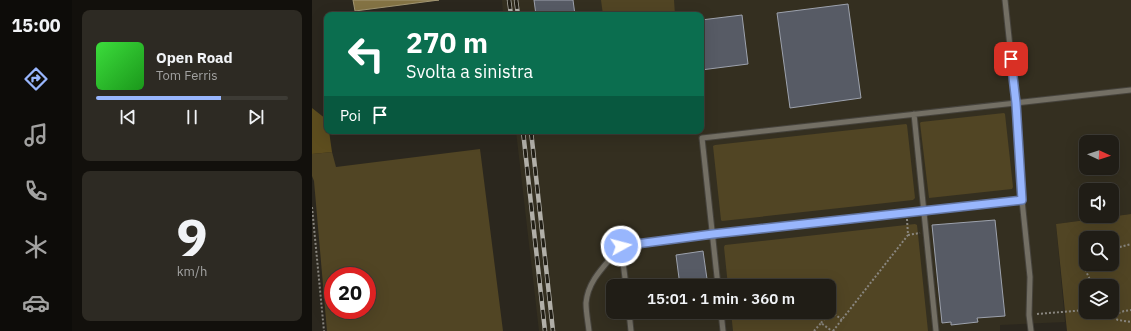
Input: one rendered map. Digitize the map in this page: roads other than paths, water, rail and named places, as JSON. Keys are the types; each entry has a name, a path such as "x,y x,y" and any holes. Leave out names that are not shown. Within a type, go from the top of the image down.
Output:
{"lane":[{"path":"1005,0 1016,103 1022,200 1030,277 1029,315 1031,331"},
{"path":"717,279 702,138 1131,90"},
{"path":"914,114 936,331"},
{"path":"588,331 586,306 590,288 598,273 621,246 713,234 1022,200"},
{"path":"621,246 625,279"},
{"path":"629,319 631,331"},
{"path":"722,319 723,331"}],"railway":[{"path":"509,0 511,12"},
{"path":"516,0 518,12"},
{"path":"523,134 545,331"},
{"path":"531,134 553,331"}]}
